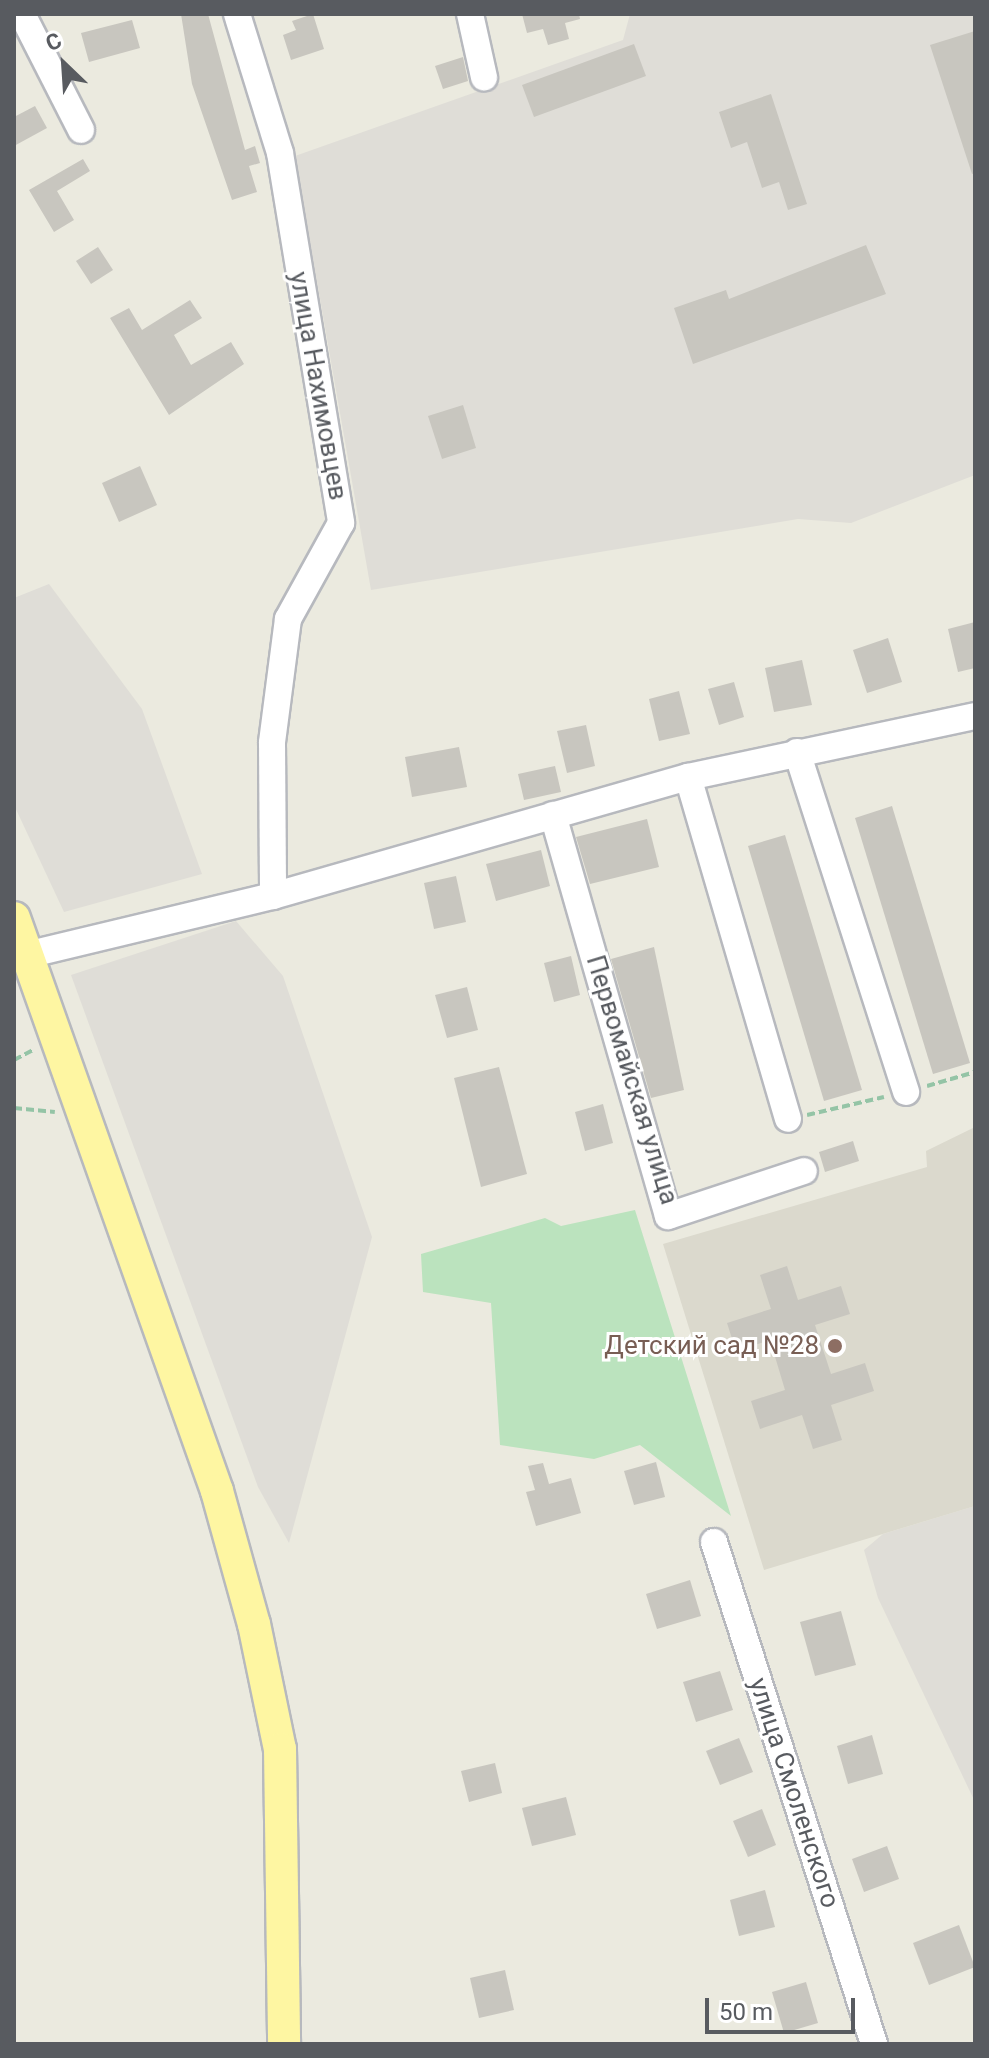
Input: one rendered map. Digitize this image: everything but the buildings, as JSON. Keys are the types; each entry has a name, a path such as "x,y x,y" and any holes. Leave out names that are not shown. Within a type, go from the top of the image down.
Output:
{"main road":[{"path":"14,918 22,956 86,1116 217,1491 257,1639 280,1749 284,2044"}],"street":[{"path":"22,14 81,130"},
{"name":"улица Нахимовцев","path":"237,14 280,153 341,523 288,619 272,743 273,896"},
{"path":"470,14 484,77"},
{"path":"22,956 273,896 688,777 975,716"},
{"path":"797,752 906,1092"},
{"path":"688,777 788,1119"},
{"name":"Первомайская улица","path":"553,815 668,1216 804,1171"},
{"name":"улица Смоленского","path":"714,1542 874,2044"}],"path":[{"path":"14,1108 86,1116"}],"shaded area":[{"path":"630,14 975,14 975,475 851,523 798,519 371,590 295,156 623,40"},
{"path":"49,584 142,709 202,874 64,912 14,805 14,598"},
{"path":"236,921 283,976 372,1237 289,1543 258,1487 71,975"},
{"name":"Детский сад №28","path":"975,1127 975,1506 764,1570 663,1244 927,1167 926,1151"},
{"path":"975,1506 975,1802 878,1598 864,1550 883,1534"}],"green space":[{"path":"635,1210 731,1516 640,1445 594,1459 500,1445 491,1303 423,1292 421,1254 545,1218 561,1226"}],"place":[{"name":"Детский сад №28","path":"835,1346"}]}
